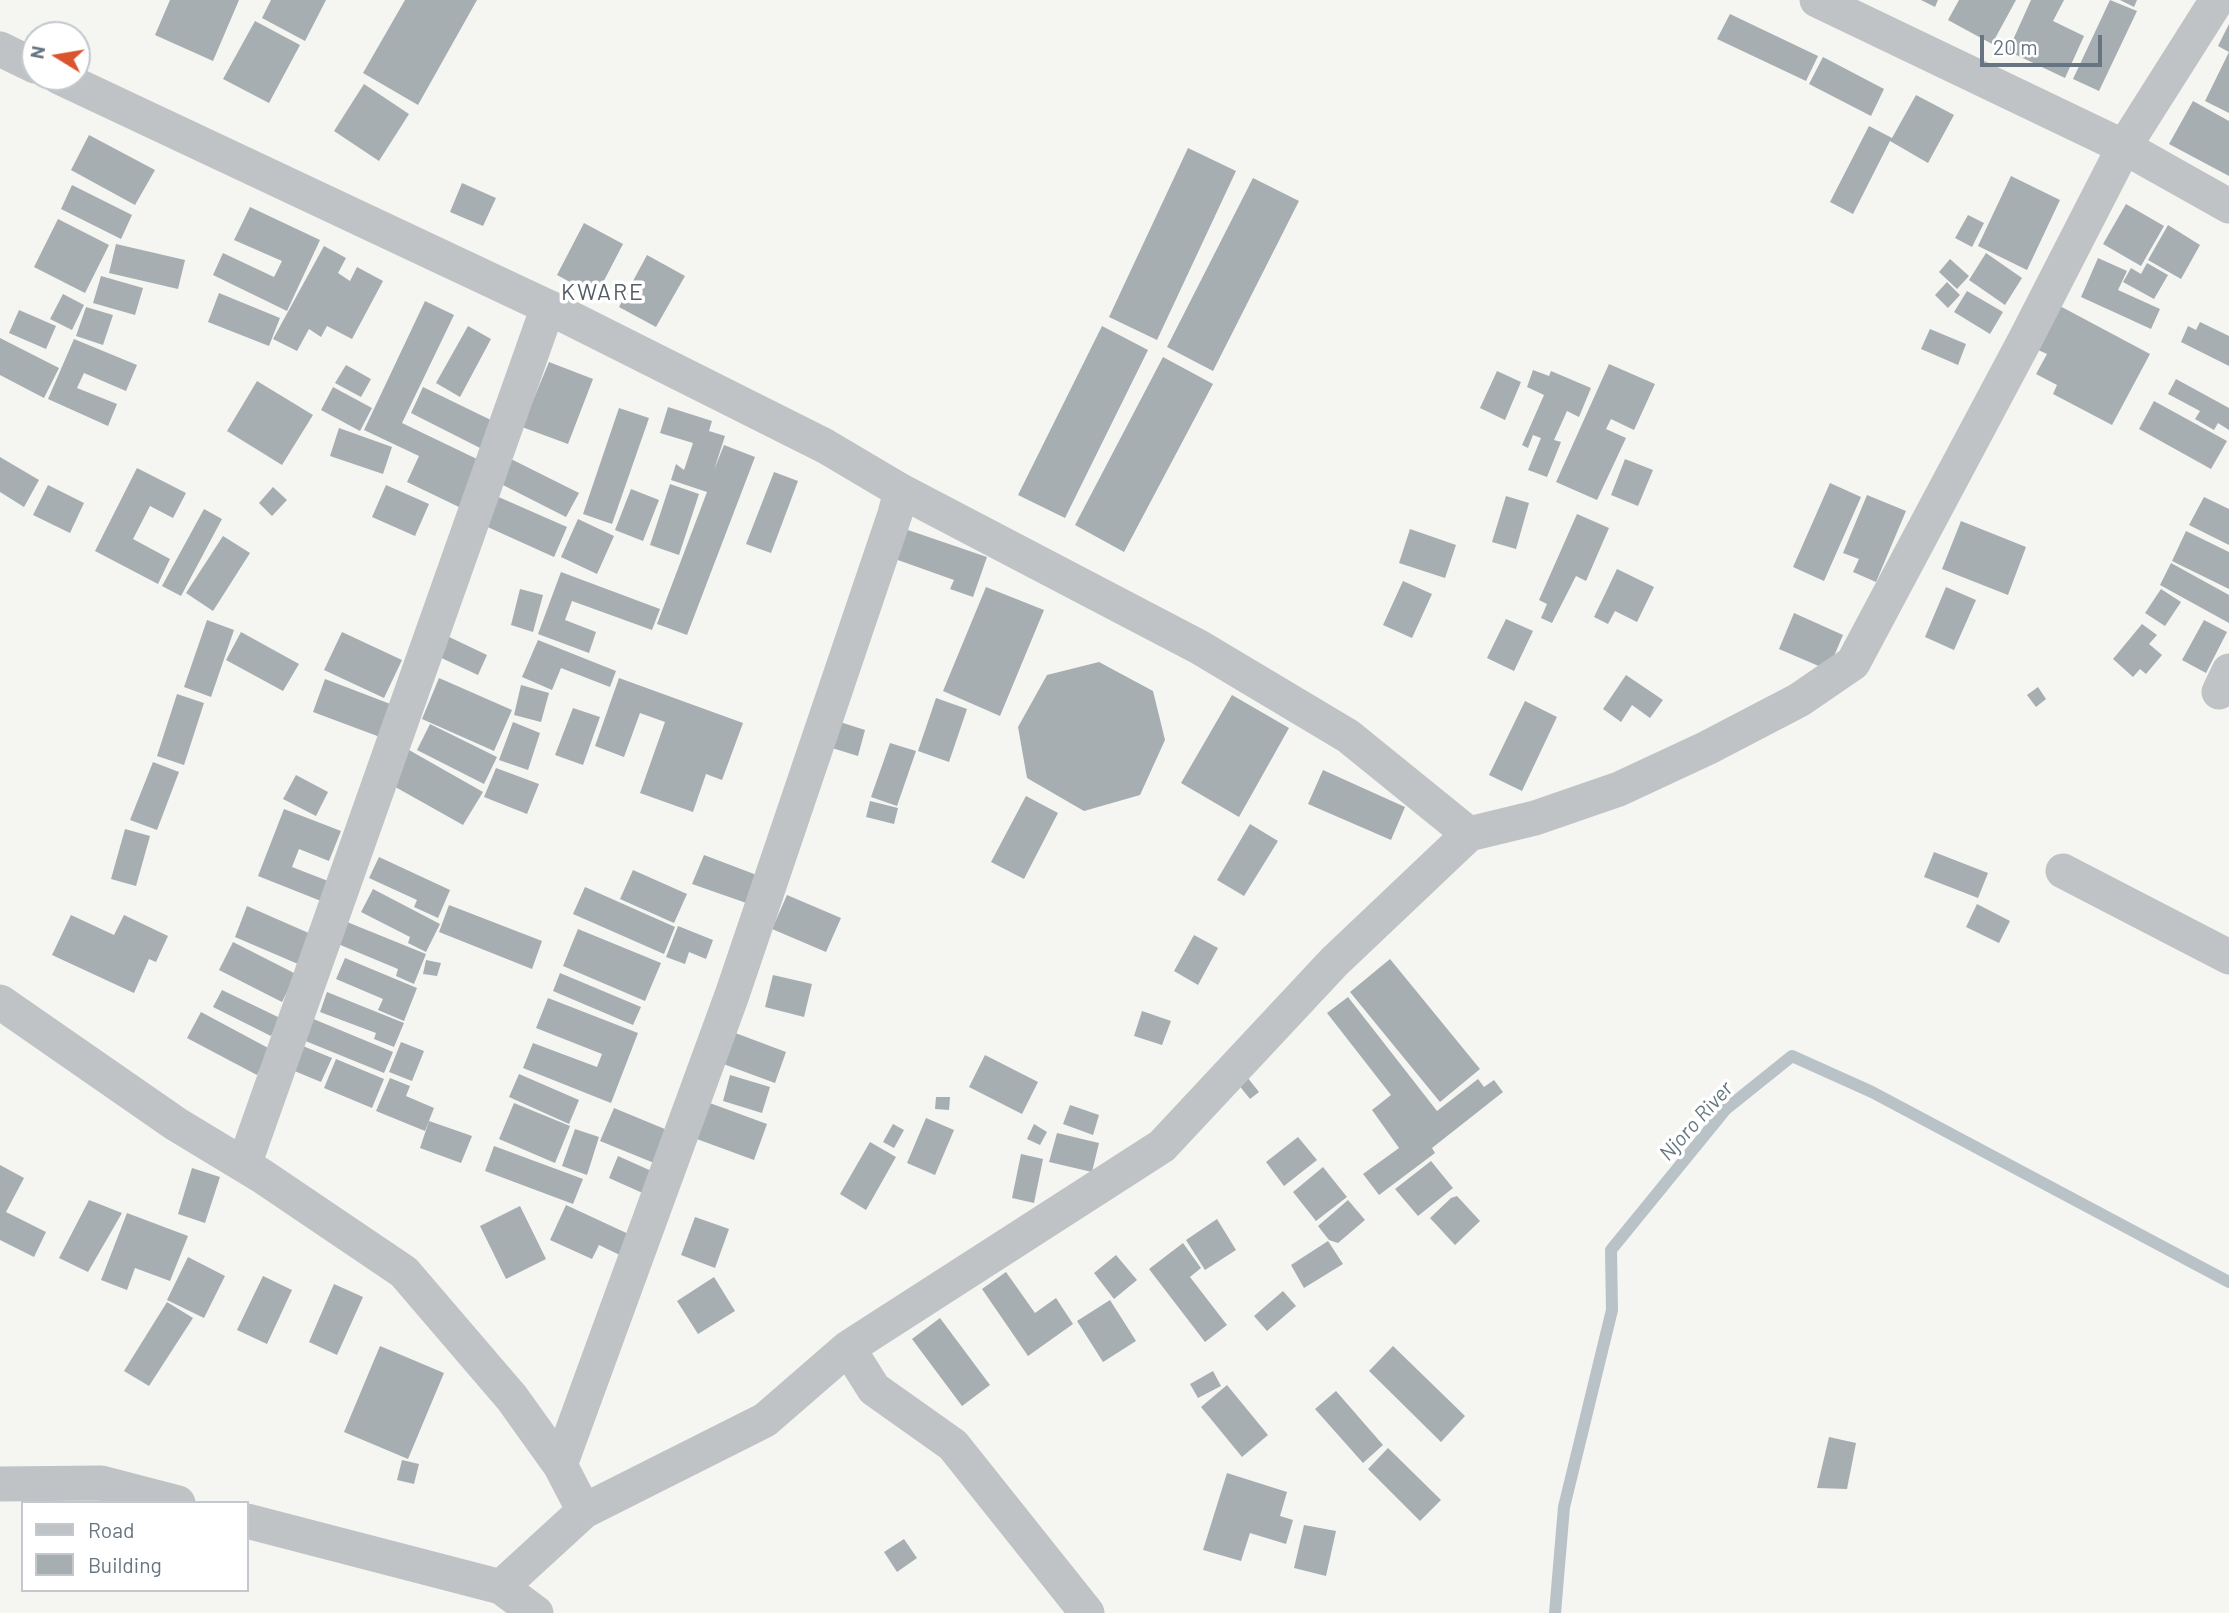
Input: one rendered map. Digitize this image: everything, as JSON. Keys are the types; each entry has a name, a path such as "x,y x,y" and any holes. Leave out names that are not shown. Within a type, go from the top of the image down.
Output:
{"street":[{"path":"1817,0 2124,147 2229,206"},
{"path":"501,1587 584,1511 765,1420 848,1348 1162,1146 1334,961 1469,834 1535,818 1619,789 1707,748 1787,706 1853,663 2124,147 2217,0"},
{"path":"0,49 21,59"},
{"path":"89,91 548,307 825,446 901,491 1199,647 1348,736 1469,834"},
{"path":"244,1165 548,307"},
{"path":"560,1465 732,995 901,491"},
{"path":"2063,871 2229,957"},
{"path":"0,1002 176,1124 244,1165 404,1272 512,1398 560,1465 584,1511"},
{"path":"848,1348 874,1389 953,1445 1087,1613"},
{"path":"0,1484 101,1483 170,1501"},
{"path":"248,1521 501,1587 536,1613"}],"building":[{"path":"170,0 239,0 213,61 155,35"},
{"path":"271,0 326,0 305,41 262,18"},
{"path":"405,0 477,0 418,105 363,73"},
{"path":"1921,0 1938,0 1935,7"},
{"path":"1959,0 2016,0 1992,44 1948,20"},
{"path":"2031,0 2064,0 2053,21 2084,36 2065,78 2008,51"},
{"path":"2110,0 2137,11 2099,91 2073,79"},
{"path":"2120,0 2137,0 2134,7"},
{"path":"1730,14 1818,56 1806,81 1717,39"},
{"path":"255,21 300,45 269,103 223,79"},
{"path":"2229,24 2229,52 2218,46"},
{"path":"2229,52 2229,113 2205,101"},
{"path":"1823,57 1884,89 1871,116 1809,84"},
{"path":"364,84 409,114 379,161 334,131"},
{"path":"1916,95 1954,115 1928,163 1890,141 1853,214 1830,202 1869,126 1892,138"},
{"path":"2193,101 2229,121 2229,176 2169,144"},
{"path":"89,135 155,170 135,205 71,170"},
{"path":"1188,148 1236,171 1157,340 1109,317"},
{"path":"2011,176 2060,200 2027,270 1978,246"},
{"path":"1253,178 1299,201 1213,371 1167,347"},
{"path":"462,183 496,198 483,226 450,212"},
{"path":"72,185 132,215 121,239 61,209"},
{"path":"2126,204 2164,226 2141,266 2103,244"},
{"path":"250,207 320,240 287,311 213,275 223,253 274,277 282,261 234,240"},
{"path":"1968,215 1984,223 1972,247 1955,238"},
{"path":"58,219 109,245 85,293 34,267"},
{"path":"584,223 623,244 596,296 557,275"},
{"path":"2168,225 2200,245 2181,279 2148,260"},
{"path":"116,244 185,260 178,289 109,273"},
{"path":"324,246 346,258 338,273 350,281 357,267 383,281 352,339 327,326 321,337 309,329 297,351 273,339"},
{"path":"1986,253 2022,278 2005,305 1969,280"},
{"path":"647,255 685,276 656,327 619,307"},
{"path":"2098,258 2127,271 2118,290 2160,309 2151,329 2081,297"},
{"path":"1950,259 1969,276 1957,289 1939,272"},
{"path":"2147,263 2168,275 2154,299 2123,282 2131,268 2141,274"},
{"path":"101,276 143,288 135,315 93,303"},
{"path":"1947,282 1960,295 1948,308 1935,295"},
{"path":"1967,291 2003,312 1990,334 1954,312"},
{"path":"219,293 280,318 269,346 208,322"},
{"path":"63,294 84,305 72,330 50,319"},
{"path":"425,301 454,315 402,423 481,461 459,507 407,482 419,456 364,430"},
{"path":"2058,305 2150,354 2112,425 2053,394 2057,385 2036,374 2047,354 2036,349"},
{"path":"86,307 113,315 103,345 76,336"},
{"path":"19,310 56,326 46,349 9,333"},
{"path":"2200,322 2229,336 2229,366 2181,342 2188,326 2196,330"},
{"path":"468,326 491,339 460,397 436,383"},
{"path":"1102,326 1148,350 1065,518 1018,495"},
{"path":"1930,329 1966,344 1958,365 1921,349"},
{"path":"0,338 59,368 44,398 0,375"},
{"path":"74,339 137,365 126,391 84,373 77,388 117,404 108,426 48,399"},
{"path":"1163,357 1213,384 1124,552 1075,525"},
{"path":"549,362 593,379 568,444 522,427"},
{"path":"1609,364 1655,384 1634,430 1611,419 1606,429 1626,438 1597,500 1556,482"},
{"path":"346,365 371,379 361,397 335,383"},
{"path":"1533,370 1549,376 1551,371 1591,388 1579,417 1567,411 1554,440 1561,442 1547,477 1528,470 1541,438 1533,435 1528,448 1522,445 1544,395 1527,387"},
{"path":"1497,371 1521,382 1505,420 1480,408"},
{"path":"2176,379 2229,408 2229,430 2218,423 2214,430 2195,419 2200,411 2168,394"},
{"path":"257,381 313,415 282,465 227,431"},
{"path":"333,387 372,408 360,431 321,410"},
{"path":"423,387 497,423 484,450 411,413"},
{"path":"2154,401 2227,441 2211,469 2139,429"},
{"path":"668,407 712,421 709,431 725,436 714,470 724,445 755,457 687,635 657,624 707,492 671,480 676,464 684,470 693,443 660,433"},
{"path":"619,408 649,418 612,524 583,514"},
{"path":"339,428 392,447 383,474 330,456"},
{"path":"0,457 39,480 24,507 0,492"},
{"path":"511,459 579,493 566,517 499,483"},
{"path":"1625,459 1653,470 1638,506 1611,495"},
{"path":"137,468 186,493 173,518 150,506 133,539 170,559 158,584 95,551"},
{"path":"774,472 798,481 771,553 746,544"},
{"path":"1830,483 1861,497 1824,581 1793,567"},
{"path":"670,484 699,494 679,555 650,545"},
{"path":"48,485 84,503 70,533 33,515"},
{"path":"386,485 429,504 415,536 372,517"},
{"path":"273,487 287,500 272,516 259,503"},
{"path":"631,489 659,500 643,541 615,530"},
{"path":"494,495 567,527 554,557 481,524"},
{"path":"1867,495 1906,511 1876,582 1853,572 1859,559 1843,553"},
{"path":"1506,496 1529,503 1516,549 1492,542"},
{"path":"2204,497 2229,509 2229,545 2189,525"},
{"path":"204,509 222,519 181,596 162,586"},
{"path":"1577,514 1609,528 1586,581 1576,576 1552,623 1541,618 1547,604 1539,600"},
{"path":"578,519 614,536 597,574 561,557"},
{"path":"1961,521 2026,547 2008,595 1942,569"},
{"path":"905,529 987,557 973,597 950,589 954,580 895,559"},
{"path":"1410,529 1456,545 1445,578 1399,563"},
{"path":"2186,531 2229,552 2229,589 2172,561"},
{"path":"223,536 250,553 213,611 186,593"},
{"path":"2171,563 2229,595 2229,623 2160,585"},
{"path":"1617,569 1654,587 1637,622 1615,611 1608,624 1594,617"},
{"path":"561,572 660,609 652,630 572,601 565,620 596,632 589,653 538,634"},
{"path":"1403,581 1432,594 1412,638 1383,625"},
{"path":"986,587 1044,610 1000,716 943,691"},
{"path":"1946,587 1976,600 1954,650 1925,637"},
{"path":"520,589 543,595 533,632 511,625"},
{"path":"2161,589 2181,602 2165,626 2145,613"},
{"path":"1794,613 1843,635 1828,670 1779,649"},
{"path":"1506,619 1533,631 1514,671 1487,658"},
{"path":"207,620 234,630 211,697 184,687"},
{"path":"2204,620 2227,632 2206,673 2182,660"},
{"path":"2142,624 2157,635 2149,644 2162,655 2146,674 2140,669 2133,677 2113,659"},
{"path":"241,632 299,664 283,691 226,660"},
{"path":"342,632 402,660 384,698 324,670"},
{"path":"445,635 487,655 478,675 435,655"},
{"path":"538,640 616,671 610,687 561,668 552,690 522,677"},
{"path":"1099,662 1153,691 1165,740 1140,795 1084,811 1027,778 1018,727 1047,675"},
{"path":"1626,675 1663,700 1650,718 1632,705 1621,722 1603,709"},
{"path":"439,678 512,710 494,751 422,719"},
{"path":"619,678 743,723 722,780 706,774 693,812 640,793 665,722 640,713 624,757 595,746"},
{"path":"325,679 393,705 380,737 313,712"},
{"path":"521,685 549,693 541,722 514,715"},
{"path":"2038,687 2046,699 2036,707 2027,695"},
{"path":"177,694 204,703 184,765 157,756"},
{"path":"1232,695 1289,728 1239,817 1181,783"},
{"path":"936,698 967,709 949,762 918,751"},
{"path":"1525,701 1557,717 1522,791 1489,775"},
{"path":"573,708 600,717 583,765 555,755"},
{"path":"513,722 540,733 528,770 499,760"},
{"path":"840,722 865,730 858,756 832,748"},
{"path":"430,724 497,757 484,784 417,750"},
{"path":"890,743 916,751 897,806 871,797"},
{"path":"409,750 483,792 463,825 390,784"},
{"path":"153,762 179,772 157,830 130,820"},
{"path":"496,768 539,784 527,814 484,797"},
{"path":"1323,770 1405,807 1391,840 1308,804"},
{"path":"296,775 328,792 316,816 283,799"},
{"path":"1026,796 1058,813 1024,879 991,862"},
{"path":"870,801 898,808 894,824 866,817"},
{"path":"284,809 341,831 329,861 299,849 292,867 328,881 321,901 258,876"},
{"path":"1250,824 1278,841 1244,896 1217,880"},
{"path":"125,829 150,836 136,886 111,879"},
{"path":"1934,852 1988,873 1978,898 1924,877"},
{"path":"704,855 762,877 752,905 692,884"},
{"path":"379,857 450,890 438,918 414,907 417,900 369,878"},
{"path":"633,870 687,894 674,923 620,899"},
{"path":"585,887 675,927 664,954 573,914"},
{"path":"373,889 440,924 426,952 408,943 410,937 361,912"},
{"path":"787,895 841,918 826,952 772,929"},
{"path":"1977,904 2010,921 1999,943 1966,927"},
{"path":"449,905 542,941 532,969 439,932"},
{"path":"247,906 311,934 298,964 235,937"},
{"path":"71,915 114,935 124,915 168,936 156,962 149,959 134,993 52,955"},
{"path":"347,922 426,954 414,984 396,976 398,969 338,944"},
{"path":"678,926 713,940 706,959 689,952 685,964 666,957"},
{"path":"578,929 661,963 645,1001 563,966"},
{"path":"1194,935 1218,948 1198,985 1174,971"},
{"path":"233,942 296,974 282,1002 219,970"},
{"path":"345,958 417,988 404,1021 378,1010 383,999 336,979"},
{"path":"1390,959 1480,1069 1440,1102 1350,992"},
{"path":"426,960 441,963 437,976 423,974"},
{"path":"560,973 641,1007 633,1025 553,991"},
{"path":"773,975 812,984 804,1017 765,1007"},
{"path":"222,990 280,1018 271,1036 213,1007"},
{"path":"327,992 404,1023 394,1047 374,1039 376,1033 320,1012"},
{"path":"1348,997 1437,1111 1478,1079 1484,1087 1494,1080 1503,1092 1432,1148 1435,1153 1379,1195 1363,1174 1399,1148 1372,1110 1391,1095 1327,1013"},
{"path":"548,998 638,1033 611,1103 523,1068 533,1043 597,1067 602,1054 536,1028"},
{"path":"1142,1011 1171,1021 1162,1045 1134,1036"},
{"path":"201,1012 270,1049 257,1075 187,1038"},
{"path":"311,1018 393,1052 384,1073 303,1040"},
{"path":"730,1031 786,1052 775,1083 718,1062"},
{"path":"401,1042 424,1051 412,1081 389,1072"},
{"path":"303,1046 332,1058 321,1082 292,1070"},
{"path":"985,1055 1038,1082 1022,1114 969,1087"},
{"path":"336,1059 384,1079 372,1108 324,1088"},
{"path":"519,1074 579,1100 569,1124 509,1097"},
{"path":"730,1075 770,1087 762,1113 723,1101"},
{"path":"1247,1077 1259,1092 1250,1099 1238,1084"},
{"path":"390,1078 410,1086 406,1096 434,1108 425,1131 376,1111"},
{"path":"936,1097 950,1097 949,1110 935,1109"},
{"path":"707,1102 767,1124 754,1160 694,1138"},
{"path":"514,1103 570,1126 555,1163 499,1139"},
{"path":"1070,1105 1099,1115 1093,1135 1063,1124"},
{"path":"614,1108 672,1132 659,1165 600,1141"},
{"path":"926,1118 954,1130 935,1175 907,1163"},
{"path":"429,1121 472,1136 461,1163 420,1148"},
{"path":"893,1124 904,1130 894,1148 883,1142"},
{"path":"1034,1124 1047,1132 1040,1145 1027,1139"},
{"path":"575,1129 599,1137 587,1175 562,1166"},
{"path":"1057,1133 1099,1143 1092,1172 1049,1162"},
{"path":"1298,1137 1317,1160 1284,1186 1266,1162"},
{"path":"870,1142 896,1157 866,1210 840,1194"},
{"path":"494,1146 583,1179 573,1204 485,1171"},
{"path":"1021,1154 1043,1159 1034,1203 1012,1198"},
{"path":"618,1156 656,1173 647,1195 609,1178"},
{"path":"1431,1161 1453,1188 1418,1216 1395,1189"},
{"path":"0,1165 24,1178 6,1212 46,1232 34,1257 0,1240"},
{"path":"1323,1167 1347,1197 1316,1221 1293,1192"},
{"path":"192,1168 220,1177 205,1223 178,1214"},
{"path":"1457,1196 1480,1221 1455,1245 1430,1218 1451,1198"},
{"path":"89,1200 122,1213 88,1272 59,1258"},
{"path":"1348,1200 1365,1220 1338,1243 1329,1240 1318,1226"},
{"path":"566,1205 635,1237 626,1258 599,1245 592,1259 550,1240"},
{"path":"520,1206 546,1259 506,1279 480,1226"},
{"path":"127,1213 188,1236 170,1281 135,1268 127,1290 101,1280"},
{"path":"695,1217 729,1229 715,1268 681,1255"},
{"path":"1217,1219 1236,1250 1205,1270 1186,1240"},
{"path":"1328,1241 1343,1264 1304,1288 1291,1265"},
{"path":"1183,1243 1201,1268 1190,1277 1227,1325 1205,1342 1149,1269"},
{"path":"1116,1255 1137,1280 1114,1299 1094,1273"},
{"path":"188,1257 225,1276 204,1318 167,1300"},
{"path":"1006,1272 1035,1313 1056,1298 1073,1324 1028,1356 982,1289"},
{"path":"263,1276 292,1290 267,1344 237,1330"},
{"path":"714,1277 735,1311 698,1334 677,1301"},
{"path":"334,1284 363,1297 337,1355 309,1342"},
{"path":"1283,1291 1296,1306 1267,1331 1254,1316"},
{"path":"1110,1300 1136,1341 1103,1362 1077,1321"},
{"path":"167,1302 193,1318 149,1386 124,1371"},
{"path":"940,1318 990,1385 962,1406 912,1339"},
{"path":"380,1346 444,1373 408,1459 344,1432"},
{"path":"1393,1346 1465,1416 1441,1442 1369,1371"},
{"path":"1213,1371 1221,1386 1198,1398 1190,1384"},
{"path":"1227,1385 1268,1435 1242,1457 1201,1407"},
{"path":"1336,1391 1383,1445 1363,1463 1315,1409"},
{"path":"1829,1437 1856,1443 1847,1489 1817,1488"},
{"path":"1388,1448 1441,1500 1420,1521 1368,1469"},
{"path":"402,1460 419,1464 414,1484 397,1480"},
{"path":"1227,1473 1287,1492 1280,1516 1293,1520 1286,1544 1250,1533 1241,1561 1203,1550"},
{"path":"1304,1525 1336,1531 1326,1576 1294,1568"},
{"path":"904,1539 917,1558 897,1572 884,1552"}],"waterway":[{"name":"Njoro River","path":"1555,1613 1564,1507 1612,1310 1611,1250 1726,1109 1792,1056 1872,1092 2229,1282"}],"district":[{"name":"KWARE","path":"603,292"}]}
